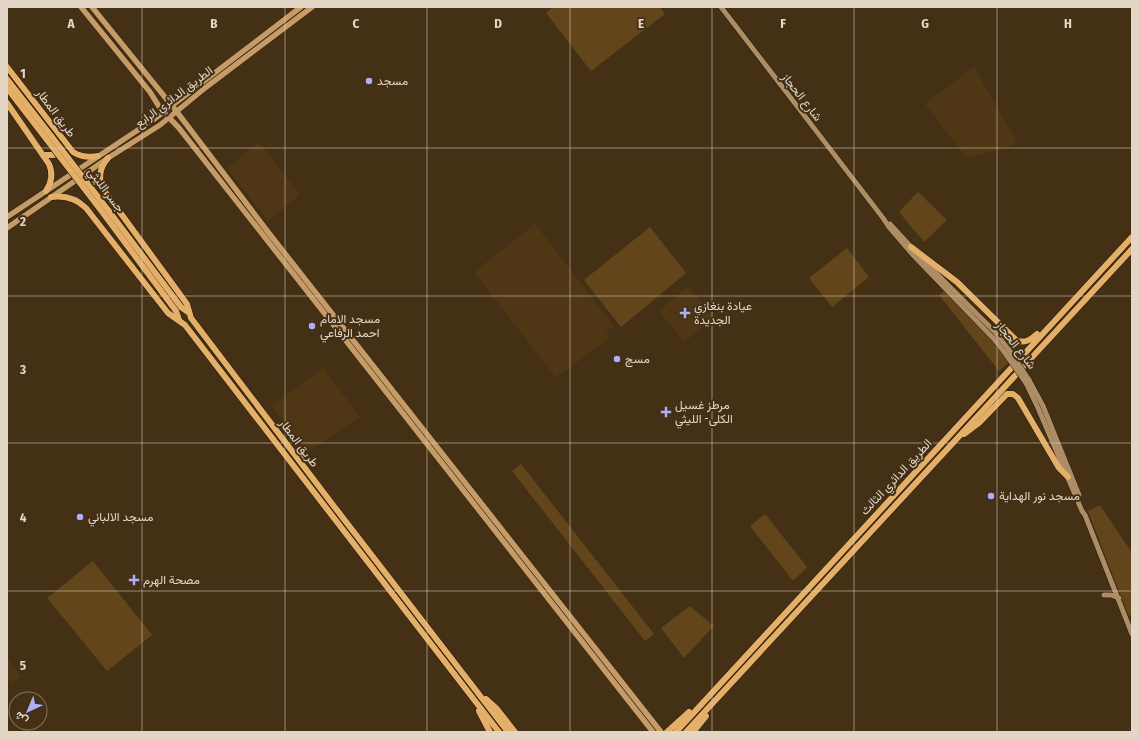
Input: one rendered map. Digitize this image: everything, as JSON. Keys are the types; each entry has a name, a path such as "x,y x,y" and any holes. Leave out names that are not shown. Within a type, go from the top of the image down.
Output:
{"highway":[{"name":"طريق المطار","path":"7,67 69,148 77,155 87,158 98,156"},
{"name":"جسر الليثي","path":"7,79 181,307 188,312"},
{"name":"جسر الليثي","path":"7,88 176,311 179,320"},
{"path":"7,104 49,164 52,172 52,180 46,191"},
{"path":"43,155 57,153 62,148 64,142"},
{"name":"طريق المطار","path":"108,158 101,169 100,177 102,189 185,302 191,318 266,418 508,732"},
{"name":"طريق المطار","path":"51,197 62,196 72,198 82,204 90,212 168,313 185,325 499,732"},
{"path":"90,212 93,205 98,200 109,198"},
{"name":"الطريق الدائري الثالث","path":"686,732 851,553 870,527 1051,324 1132,238"},
{"path":"911,247 957,282 1017,341 1023,342 1029,340 1051,324"},
{"name":"الطريق الدائري الثالث","path":"676,732 846,548 870,527 956,439 1132,249"},
{"path":"956,439 980,422 1004,396 1010,393 1013,394 1018,398 1059,468 1068,477"},
{"path":"478,693 496,709 515,732"},
{"path":"476,704 490,732"},
{"path":"667,732 691,710 700,705"},
{"path":"693,732 705,718 712,705"}],"main road":[{"path":"81,7 150,92 163,112 179,128 653,730 661,732"},
{"path":"92,7 185,122 268,232 653,730"},
{"name":"الطريق الدائري الرابع","path":"7,216 163,112 301,7"},
{"name":"الطريق الدائري الرابع","path":"7,228 108,158 160,125 312,7"},
{"name":"شارع الحجاز","path":"720,7 889,227 913,255 1007,351"},
{"path":"184,105 182,112 185,122"},
{"path":"160,125 168,124 179,128"},
{"name":"شارع الحجاز","path":"883,218 931,269 994,331 1043,406 1086,512 1085,515"},
{"name":"شارع الحجاز","path":"1028,382 1085,515 1132,634"},
{"path":"1104,595 1111,595 1119,598"}],"shaded area":[{"path":"553,7 660,7 665,14 591,71 546,13"},
{"path":"974,67 1017,142 1014,145 967,158 925,104"},
{"path":"259,142 300,195 268,221 227,168"},
{"path":"918,192 947,220 924,242 899,212"},
{"path":"535,224 614,326 606,332 610,337 556,378 474,272"},
{"path":"650,227 686,273 621,327 584,280"},
{"path":"847,248 869,277 832,307 809,278"},
{"path":"688,286 714,318 684,342 659,311"},
{"path":"945,290 993,339 1011,361 999,371 939,295"},
{"path":"323,368 360,417 308,452 272,406"},
{"path":"521,464 654,634 645,641 512,471"},
{"path":"1100,505 1132,553 1132,616 1128,615 1088,511"},
{"path":"765,514 807,567 793,581 750,526"},
{"path":"93,561 152,635 107,671 47,598"},
{"path":"690,606 714,626 684,658 661,628"},
{"path":"7,658 21,676 12,683 7,676"}],"place":[{"name":"مسجد","path":"369,81"},
{"name":"عيادة بنغازي الجديدة","path":"685,313"},
{"name":"مسجد الامام احمد الرفاعي","path":"312,326"},
{"name":"مسج","path":"617,359"},
{"name":"مرطز غسيل الكلى- الليثي","path":"666,412"},
{"name":"مسجد نور الهداية","path":"991,496"},
{"name":"مسجد الالباني","path":"80,517"},
{"name":"مصحة الهرم","path":"134,580"}]}
